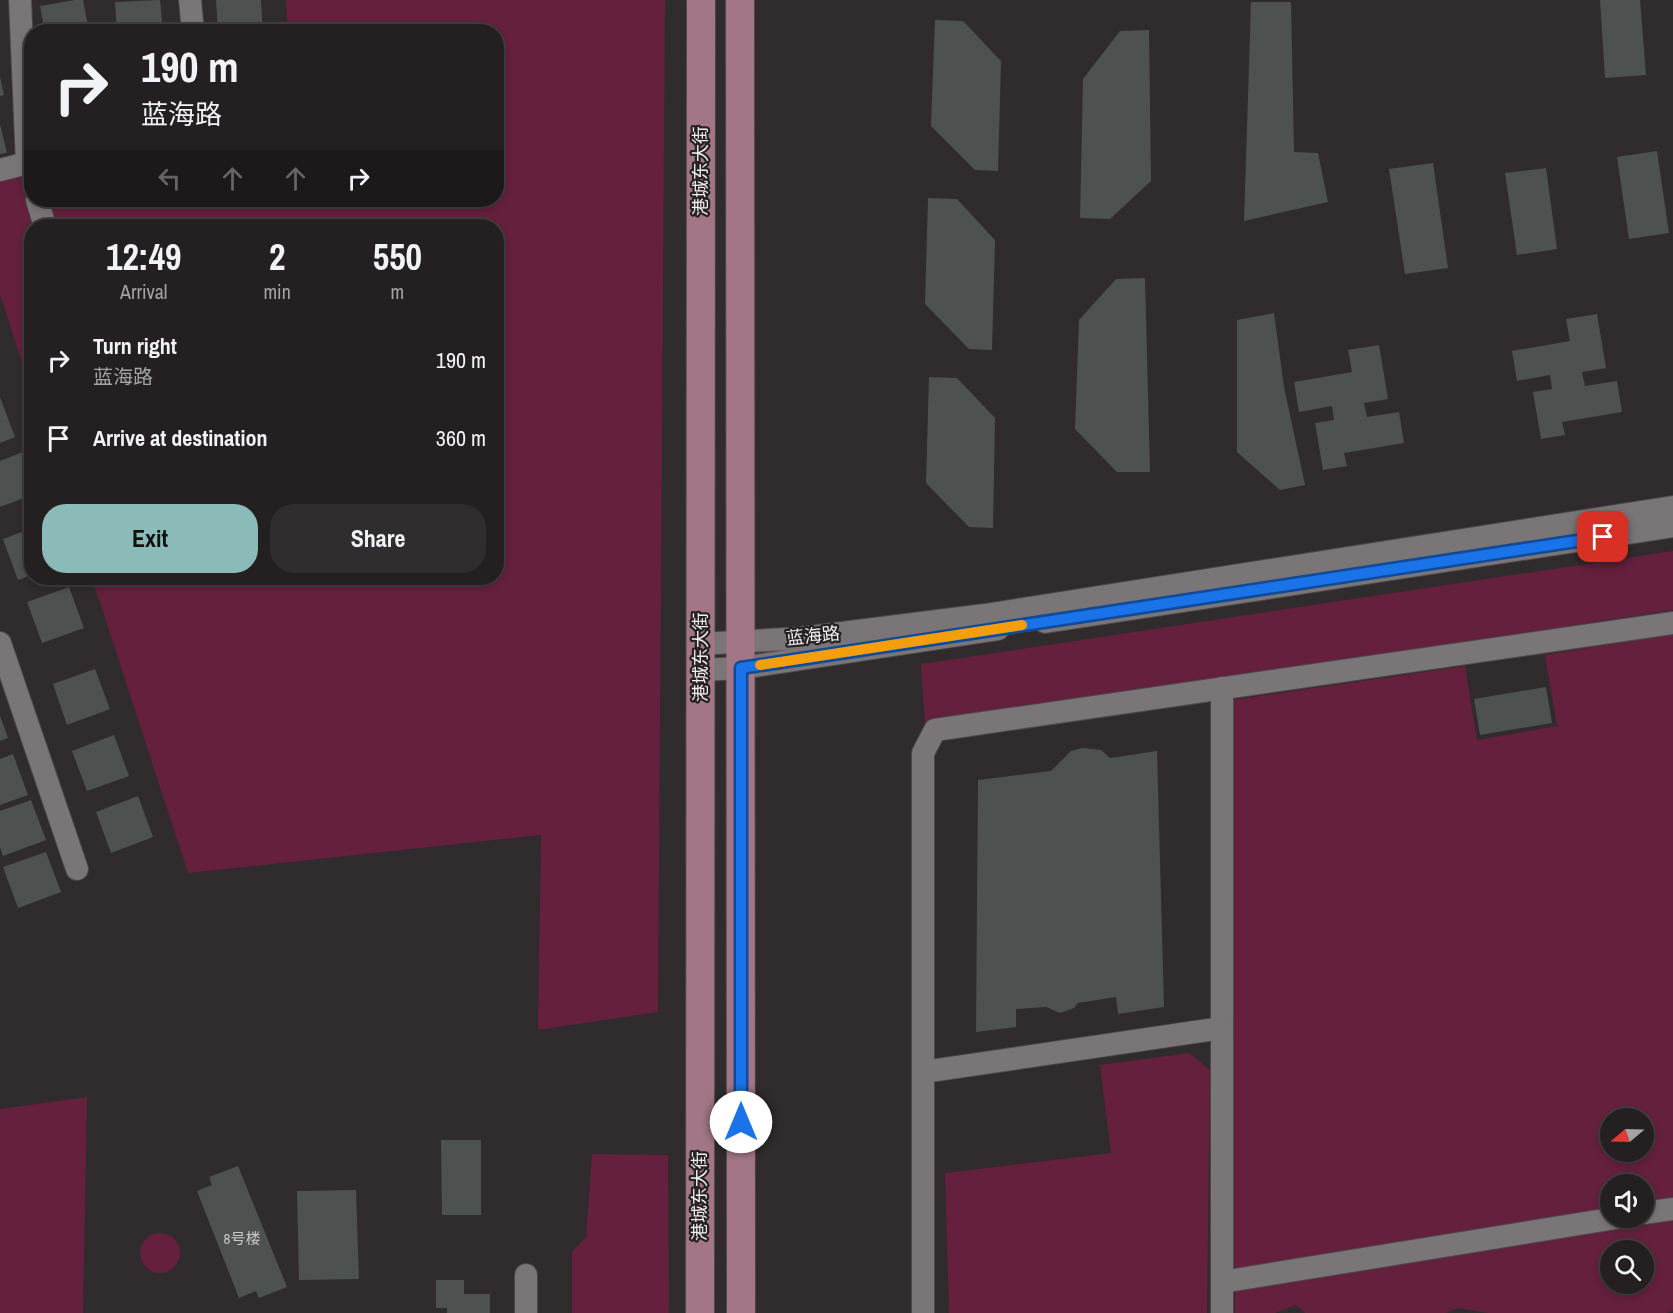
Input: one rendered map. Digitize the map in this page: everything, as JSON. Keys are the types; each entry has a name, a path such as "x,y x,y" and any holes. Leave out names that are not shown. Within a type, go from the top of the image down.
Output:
{"main road":[{"name":"港城东大街","path":"700,1313 701,0"},
{"path":"740,0 741,1313"}],"street":[{"path":"20,0 24,76"},
{"path":"190,0 193,24"},
{"path":"0,170 24,171"},
{"name":"蓝海路","path":"740,654 802,638 985,615 1673,507"},
{"name":"蓝海路","path":"701,657 740,654 1673,526"},
{"path":"923,1313 923,753 935,730 1673,623"},
{"path":"0,643 6,679 77,869"},
{"path":"1222,688 1222,1313"},
{"path":"923,1072 1222,1028"},
{"path":"1654,1212 1673,1209"},
{"path":"1222,1282 1600,1221"},
{"path":"526,1275 526,1313"}],"shaded area":[{"path":"286,0 665,0 658,1012 538,1030 541,835 188,873 94,585 504,585 504,219 24,219 24,369 0,294 0,170 24,164 24,207 504,207 504,24 288,24"},
{"path":"1673,551 1673,610 925,724 921,664"},
{"path":"1673,634 1673,1197 1654,1200 1654,1174 1600,1174 1600,1209 1232,1272 1233,700 1465,666 1477,740 1557,726 1545,655"},
{"path":"1189,1053 1210,1070 1207,1313 949,1313 945,1173 1111,1153 1100,1065"},
{"path":"87,1097 83,1313 0,1313 0,1109"},
{"path":"592,1154 668,1155 669,1313 572,1313 572,1252 586,1237"},
{"path":"1673,1216 1673,1310 1667,1313 1488,1313 1458,1308 1446,1313 1305,1313 1296,1305 1275,1313 1235,1313 1235,1288 1600,1228 1654,1228 1654,1219"},
{"path":"160,1233 174,1239 180,1253 174,1267 160,1273 146,1267 140,1253 146,1239"}],"building":[{"path":"83,0 88,24 43,24 40,6"},
{"path":"160,0 162,24 116,24 115,2"},
{"path":"216,0 261,0 262,24 218,24"},
{"path":"1600,0 1640,0 1646,75 1605,78"},
{"path":"1251,2 1291,2 1294,152 1318,153 1328,202 1244,221"},
{"path":"935,20 963,21 1001,61 998,171 975,170 931,126"},
{"path":"1149,30 1151,181 1110,219 1080,218 1083,79 1120,31"},
{"path":"0,77 4,95 0,96"},
{"path":"0,124 7,153 0,154"},
{"path":"1657,151 1669,233 1629,239 1617,157"},
{"path":"1433,163 1448,268 1405,274 1389,169"},
{"path":"1546,168 1557,249 1517,255 1505,173"},
{"path":"928,198 957,199 995,240 992,350 969,349 925,304"},
{"path":"1145,278 1150,472 1117,472 1075,429 1079,320 1116,279"},
{"path":"1274,313 1284,387 1305,485 1280,490 1237,452 1237,320"},
{"path":"1597,314 1606,368 1582,372 1585,386 1617,381 1622,412 1562,422 1565,435 1541,439 1533,392 1552,389 1550,375 1517,381 1512,351 1570,341 1566,319"},
{"path":"1379,345 1388,399 1364,403 1367,417 1399,412 1404,443 1344,453 1347,466 1323,470 1315,423 1334,420 1332,406 1299,412 1294,382 1352,372 1348,350"},
{"path":"929,377 957,378 995,418 993,528 969,527 926,483"},
{"path":"0,397 15,437 0,443"},
{"path":"23,452 24,455 24,498 0,507 0,461"},
{"path":"24,531 24,578 18,580 3,539"},
{"path":"69,587 84,628 42,643 27,602"},
{"path":"95,669 110,709 67,725 53,684"},
{"path":"1546,687 1552,723 1480,735 1474,699"},
{"path":"0,716 8,738 0,741"},
{"path":"114,735 129,776 87,791 72,751"},
{"path":"1083,748 1101,750 1110,758 1157,751 1164,1007 1118,1014 1116,997 1078,1003 1074,1008 1060,1013 1046,1007 1016,1009 1016,1027 976,1032 978,780 1051,771 1071,751"},
{"path":"13,754 28,795 0,805 0,759"},
{"path":"138,796 153,837 111,853 96,812"},
{"path":"31,800 46,840 3,856 0,847 0,811"},
{"path":"46,852 61,892 18,908 3,867"},
{"path":"441,1140 481,1140 481,1215 442,1215"},
{"path":"238,1166 287,1287 259,1298 256,1291 239,1298 197,1191 212,1185 209,1177"},
{"path":"356,1190 359,1279 299,1280 297,1191"},
{"path":"436,1280 464,1280 464,1294 490,1294 490,1313 447,1313 447,1308 436,1308"}],"slow traffic":[{"path":"760,665 1022,625"}],"route":[{"path":"741,1122 741,668 1603,537"}]}
